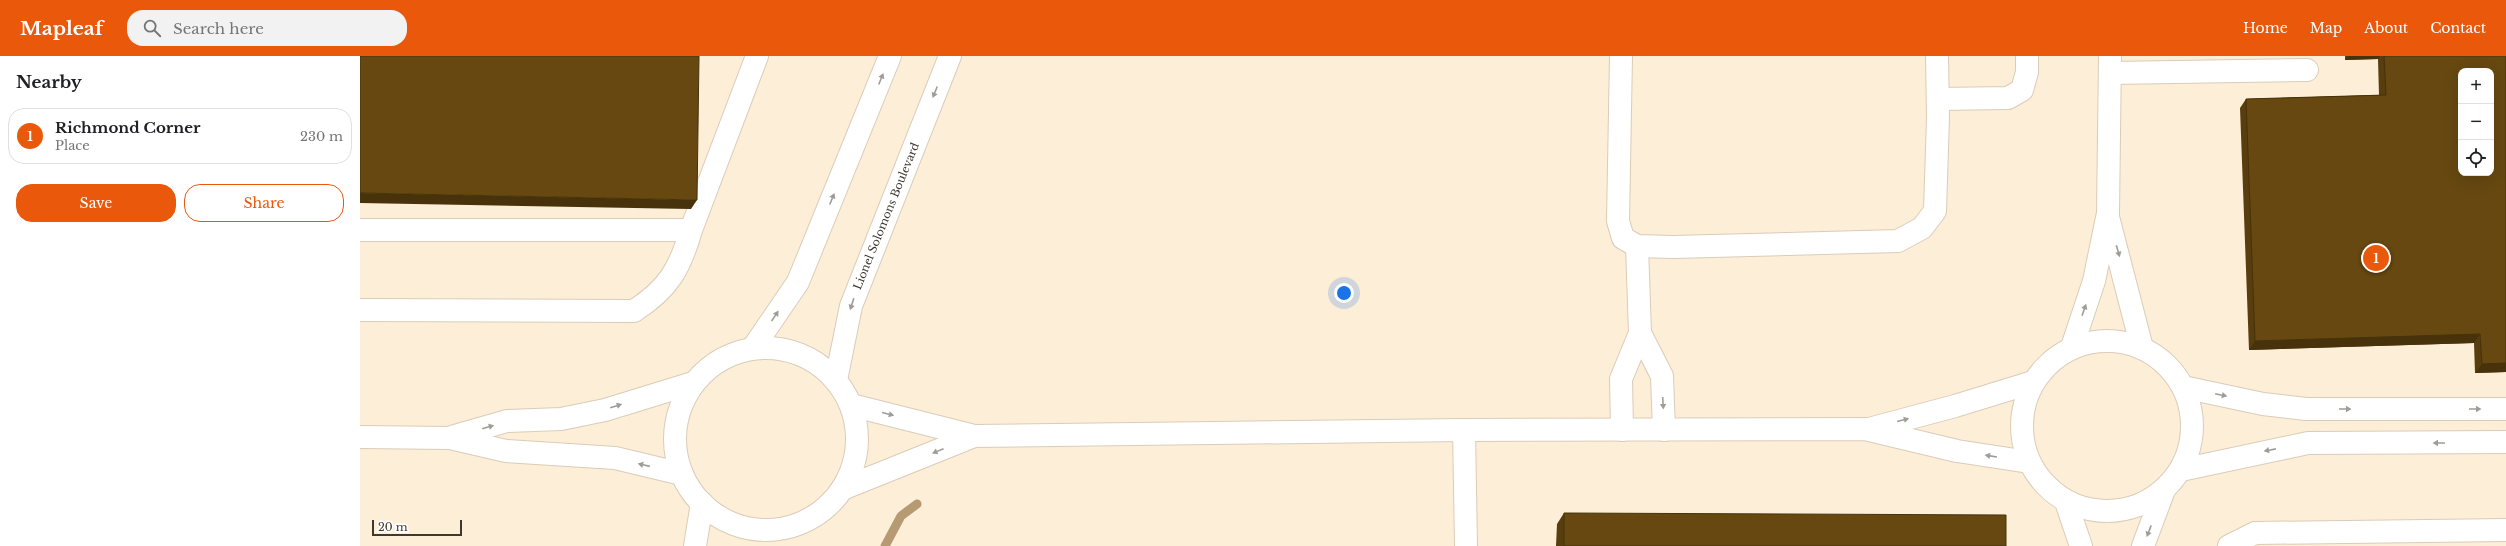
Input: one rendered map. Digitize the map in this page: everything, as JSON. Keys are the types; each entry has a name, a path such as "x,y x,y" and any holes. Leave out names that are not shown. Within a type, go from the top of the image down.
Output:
{"street":[{"path":"360,310 634,311 654,298 671,279 683,258 691,230 757,56"},
{"path":"753,348 798,282 890,56"},
{"name":"Lionel Solomons Boulevard","path":"836,380 851,306 950,56"},
{"path":"1621,56 1618,221 1623,238 1637,246 1898,241 1922,228 1935,211 1938,99 1937,56"},
{"path":"1938,99 2008,98 2022,90 2027,72 2027,56"},
{"path":"2072,347 2094,281 2108,214 2110,64 2307,70"},
{"path":"2108,214 2142,348"},
{"path":"360,230 691,230"},
{"path":"1622,430 1621,379 1640,333 1637,246"},
{"path":"1640,333 1662,376 1664,430"},
{"path":"2107,340 2142,348 2159,358 2173,371 2183,387 2192,414 2191,443 2181,470 2164,490 2143,504 2117,512 2091,511 2066,502 2051,491 2038,478 2029,462 2021,436 2022,408 2033,382 2050,362 2072,347 2107,340"},
{"path":"753,348 785,349 814,361 836,380 850,405 857,434 854,462 842,490 823,511 775,537 769,531 740,527 714,515 702,504 692,493 678,465 674,434 681,403 693,383 723,357 753,348"},
{"path":"1865,429 1955,406 2033,382"},
{"path":"450,438 507,421 562,418 605,410 693,383"},
{"path":"2183,387 2263,404 2306,409 2506,409"},
{"path":"850,405 974,436 1464,430 1865,429 1957,451 2029,462"},
{"path":"1464,430 1466,546"},
{"path":"360,436 450,438 506,451 615,458 682,474"},
{"path":"842,490 974,436"},
{"path":"2181,470 2308,443 2506,442"},
{"path":"2143,546 2164,490"},
{"path":"2066,502 2081,546"},
{"path":"695,546 702,504"},
{"path":"2229,546 2255,533 2506,530"}],"shaded area":[{"path":"360,56 2506,56 2506,546 360,546"}],"building":[{"path":"360,56 699,56 697,200 360,193"},
{"path":"2384,56 2506,56 2506,363 2482,364 2480,334 2255,341 2246,99 2386,95"},
{"path":"1564,513 2006,515 2006,546 1564,546"}],"waterway":[{"path":"885,546 901,516 917,504"}],"place":[{"name":"Richmond Corner","path":"2376,258"}]}
